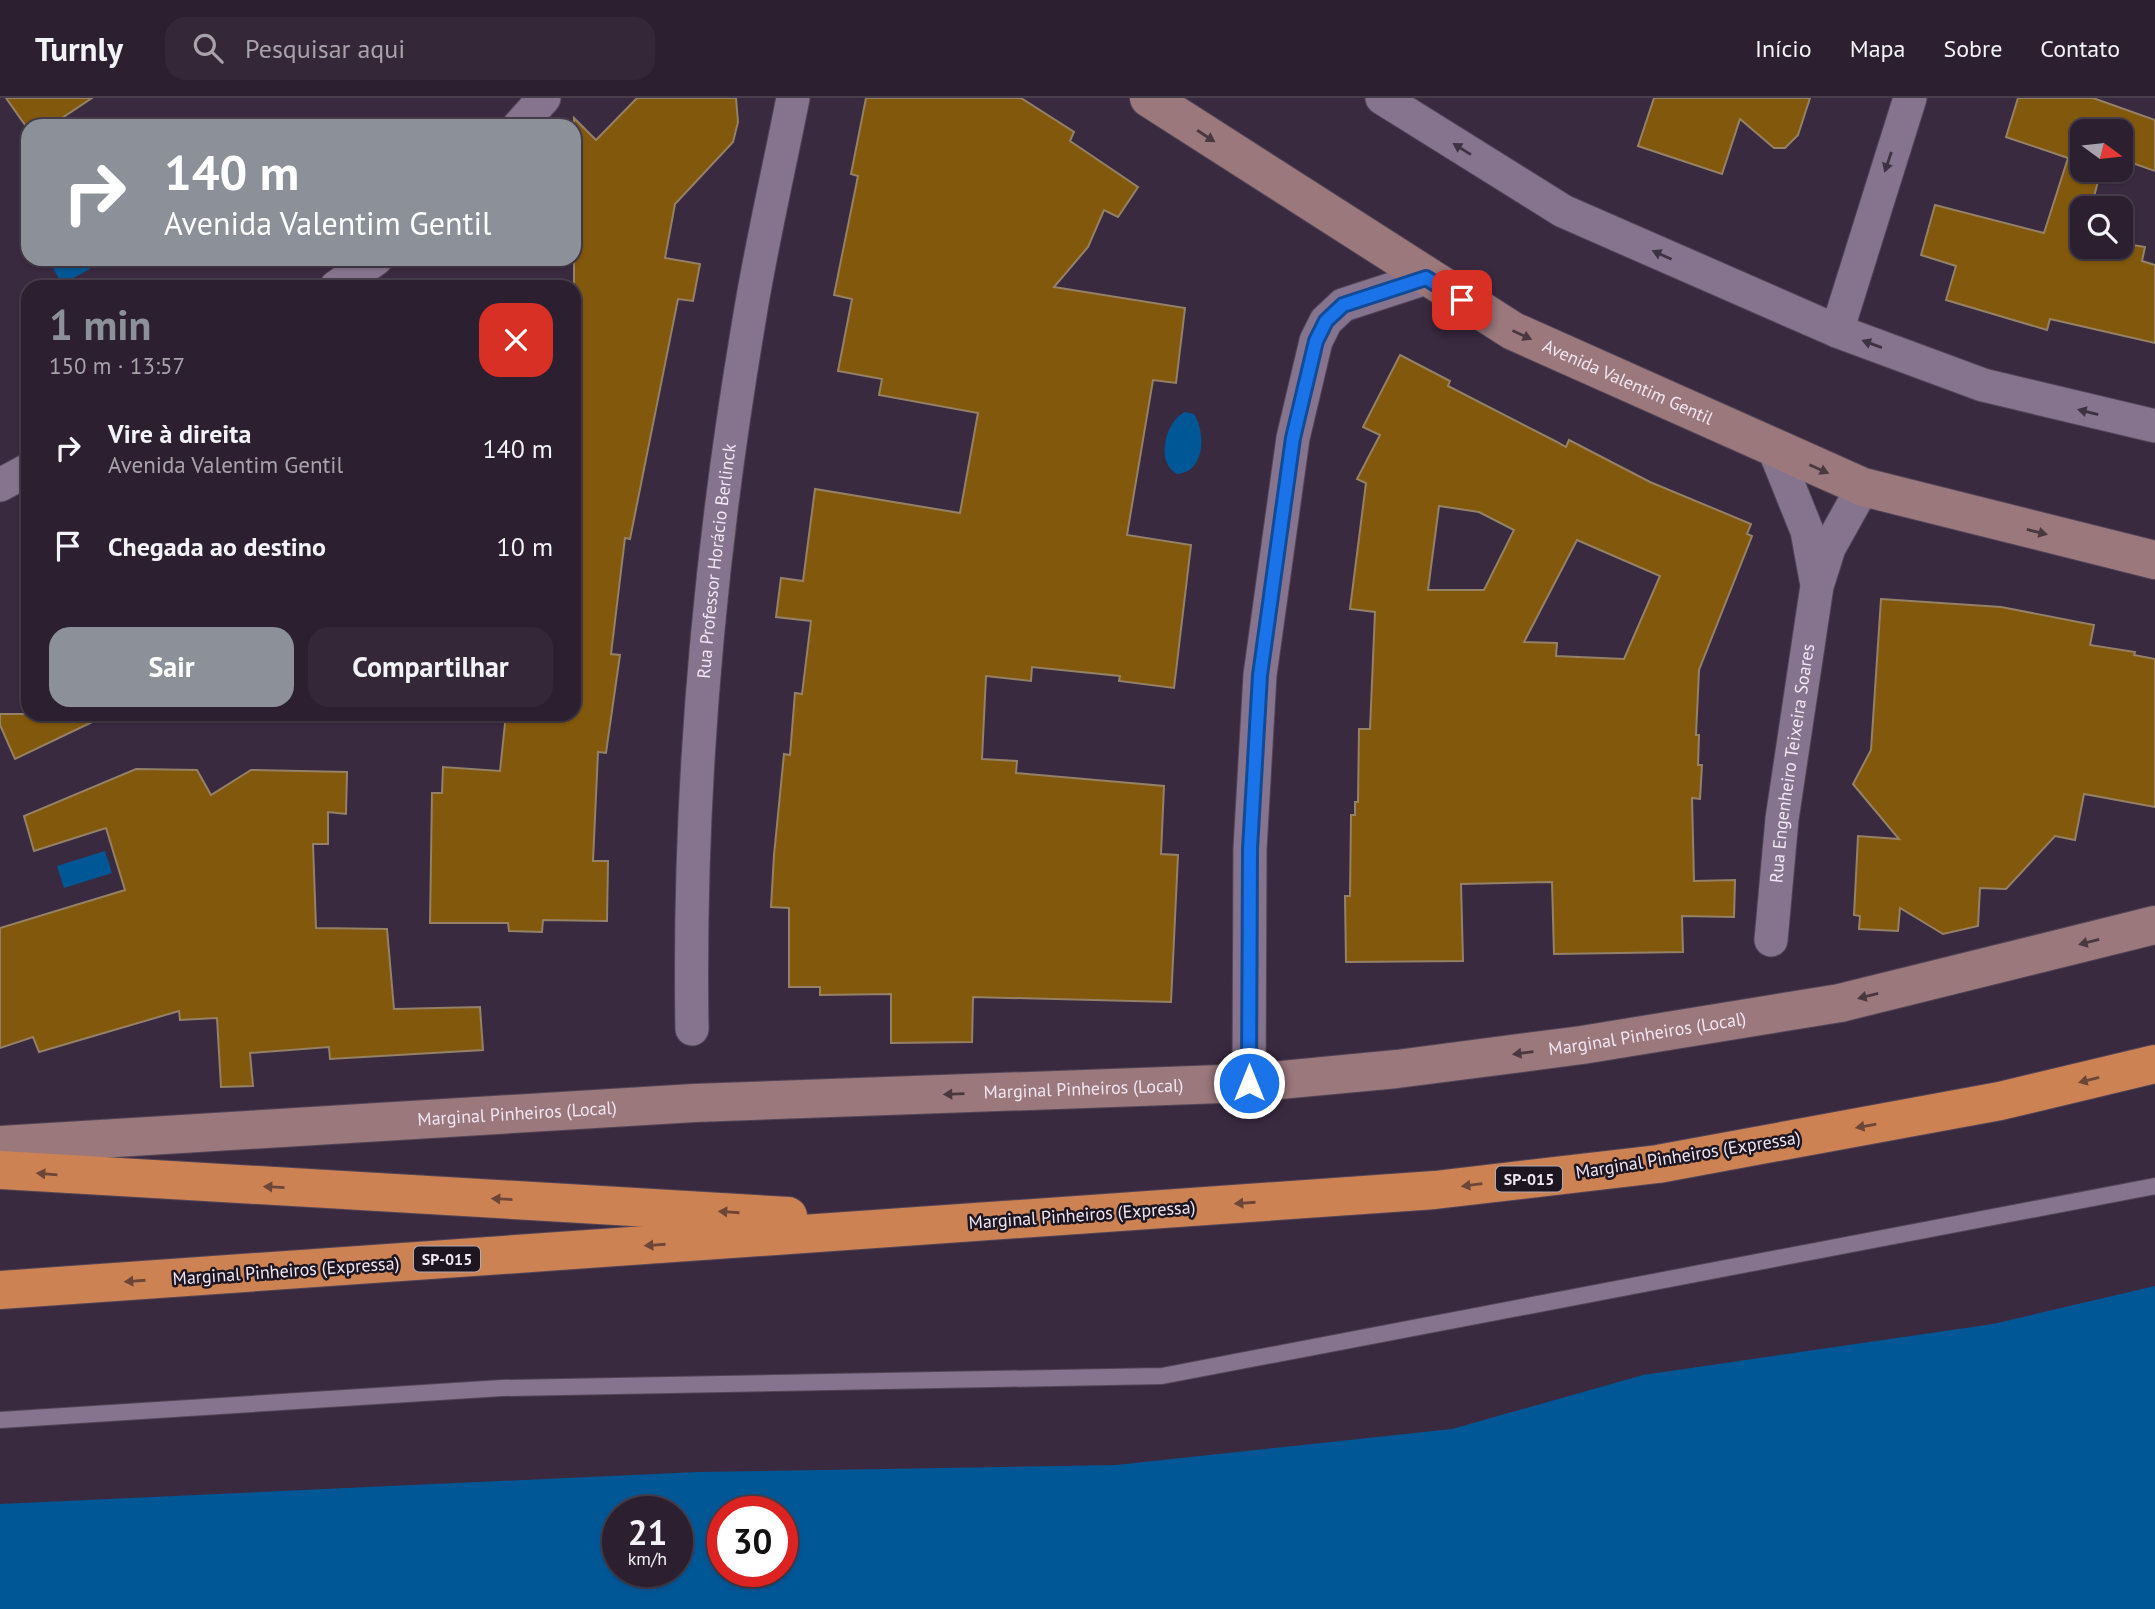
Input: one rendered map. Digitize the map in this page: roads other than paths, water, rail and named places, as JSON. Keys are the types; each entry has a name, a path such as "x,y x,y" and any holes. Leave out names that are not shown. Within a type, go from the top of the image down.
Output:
{"highway":[{"name":"Marginal Pinheiros (Expressa)","path":"0,1290 1435,1189 1658,1164 2000,1101 2155,1064"},
{"path":"0,1170 727,1211 894,1228"}],"main road":[{"name":"Avenida Valentim Gentil","path":"1149,98 1426,278 1513,331 1863,487 2155,560"},
{"name":"Marginal Pinheiros (Local)","path":"0,1145 694,1103 1249,1083 1582,1045 1840,1003 2155,925"}],"street":[{"path":"525,119 544,98"},
{"name":"Rua Professor Horácio Berlinck","path":"692,1029 691,968 701,707 716,546 748,326 793,98"},
{"path":"1382,98 1563,211 1837,331 1983,385 2155,426"},
{"path":"1837,331 1910,98"},
{"path":"345,280 366,266"},
{"path":"1249,1083 1250,849 1260,675 1293,438 1316,341 1326,321 1343,305 1426,278"},
{"name":"Rua Engenheiro Teixeira Soares","path":"1774,449 1807,531 1817,586"},
{"path":"0,485 21,474"},
{"name":"Rua Engenheiro Teixeira Soares","path":"1771,940 1782,819 1817,586 1829,548 1863,487"}],"lane":[{"path":"0,1420 502,1388 1162,1376 2155,1186"}],"water":[{"path":"52,266 88,266 90,269 69,280 60,280"},
{"path":"1185,412 1194,414 1198,422 1200,450 1193,467 1177,474 1170,469 1166,461 1165,442 1172,424"},
{"path":"105,851 112,873 64,888 57,866"},
{"path":"2155,1286 2155,1609 0,1609 0,1504 697,1472 1116,1465 1452,1429 1643,1375 1993,1324"}]}
